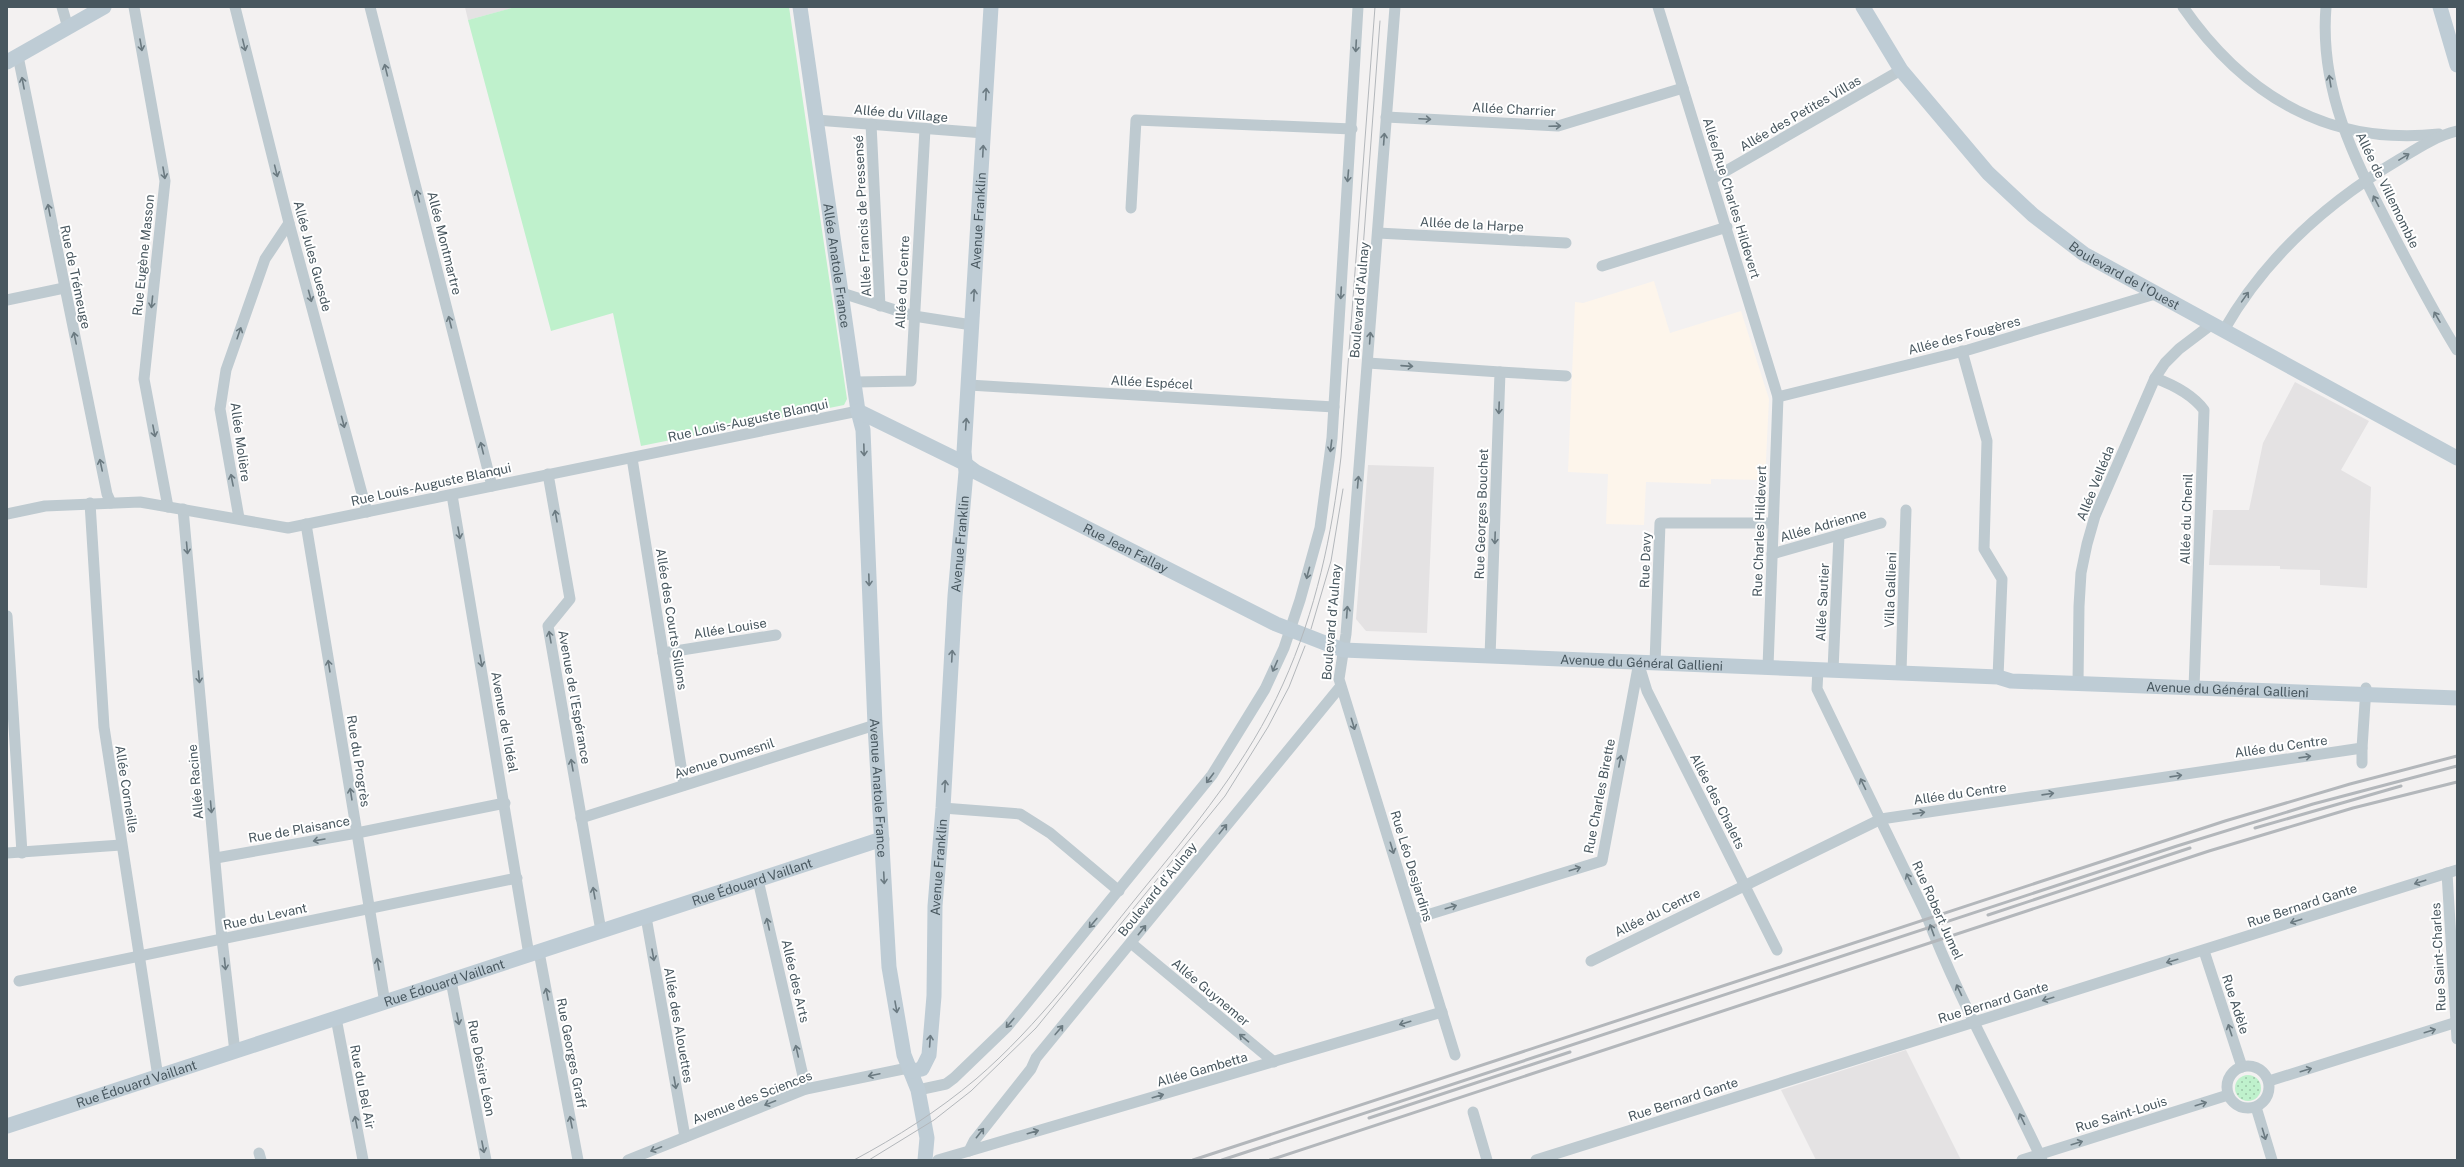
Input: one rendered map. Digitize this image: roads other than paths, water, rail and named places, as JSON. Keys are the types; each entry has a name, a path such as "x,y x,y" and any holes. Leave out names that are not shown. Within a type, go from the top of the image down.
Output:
{"street":[{"path":"62,7 68,28"},
{"path":"12,59 104,7"},
{"name":"Rue Eugène Masson","path":"134,7 165,181 144,379 168,506"},
{"name":"Allée Jules Guesde","path":"235,7 289,223 367,512"},
{"name":"Allée Montmartre","path":"370,7 492,486"},
{"name":"Allée Anatole France","path":"800,7 856,382 858,412"},
{"name":"Avenue Franklin","path":"912,1071 922,1069 930,1055 934,996 935,906 943,808 955,596 966,472 964,463 991,7"},
{"name":"Boulevard d'Aulnay","path":"918,1090 946,1084 1007,1027 1119,891 1212,775 1265,689 1290,630 1320,528 1334,407 1352,129 1358,7"},
{"name":"Boulevard d'Aulnay","path":"969,1151 974,1141 1031,1069 1036,1058 1340,687 1339,680 1343,650 1368,363 1394,7"},
{"name":"Allée/Rue Charles Hildevert","path":"1658,7 1778,397"},
{"name":"Boulevard de l'Ouest","path":"1864,7 1902,70 1988,173 2033,215 2084,254 2457,458"},
{"path":"2183,7 2222,55 2257,87 2288,108 2344,129 2415,137 2446,134 2457,131"},
{"name":"Allée de Villemomble","path":"2326,7 2324,34 2330,84 2344,129 2366,181 2432,308 2457,350"},
{"path":"2440,7 2457,65"},
{"name":"Rue de Trémeuge","path":"12,59 111,503"},
{"name":"Allée des Petites Villas","path":"1712,179 1902,70"},
{"name":"Allée Charrier","path":"1386,117 1558,126 1683,88"},
{"name":"Allée du Village","path":"816,120 984,133"},
{"path":"1131,208 1136,120 1352,129"},
{"name":"Allée Francis de Pressensé","path":"871,124 880,306"},
{"name":"Allée du Centre","path":"856,382 910,381 925,129"},
{"path":"2218,327 2274,260 2319,218 2366,181 2446,134"},
{"name":"Allée Molière","path":"239,518 220,409 226,370 265,259 289,223"},
{"path":"1602,266 1727,228"},
{"name":"Allée de la Harpe","path":"1378,233 1566,243"},
{"path":"7,300 64,288"},
{"path":"842,293 914,316 972,325"},
{"name":"Allée des Fougères","path":"1778,397 1962,351 2155,294"},
{"name":"Allée Velléda","path":"2078,680 2080,600 2087,544 2095,516 2155,378 2165,363 2178,349 2218,327"},
{"path":"1962,351 1987,441 1984,549 2002,579 1998,677"},
{"path":"1368,363 1566,376"},
{"name":"Rue Georges Bouchet","path":"1490,657 1500,372"},
{"name":"Allée du Chenil","path":"2155,378 2188,394 2197,401 2204,410 2194,685"},
{"name":"Allée Espécel","path":"969,384 1334,407"},
{"name":"Rue Charles Hildevert","path":"1768,667 1778,397"},
{"name":"Rue Louis-Auguste Blanqui","path":"7,514 46,506 140,502 239,518 288,528 858,412"},
{"name":"Rue Jean Fallay","path":"858,412 964,463 976,472 1290,630"},
{"name":"Avenue Anatole France","path":"858,412 863,430 875,725 889,967 904,1054 912,1071 918,1090 927,1138 925,1160"},
{"name":"Allée des Courts Sillons","path":"632,458 684,785"},
{"name":"Avenue de l'Espérance","path":"548,474 570,599 548,626 601,931"},
{"name":"Avenue de l'Idéal","path":"452,495 517,878 534,954"},
{"name":"Allée Corneille","path":"90,503 104,726 138,957 158,1077"},
{"name":"Allée Racine","path":"183,509 216,858 222,939 235,1052"},
{"name":"Villa Gallieni","path":"1901,672 1906,510"},
{"name":"Rue Davy","path":"1655,663 1660,523 1773,524"},
{"name":"Allée Adrienne","path":"1772,554 1881,523"},
{"name":"Rue du Progrès","path":"306,524 385,1002"},
{"name":"Allée Sautier","path":"1833,670 1839,535"},
{"path":"7,616 22,852"},
{"name":"Avenue du Général Gallieni","path":"1290,630 1343,650 1998,677 2015,673 2078,680 2194,685 2365,691 2457,692"},
{"name":"Allée Louise","path":"664,653 776,635"},
{"name":"Allée des Chalets","path":"1639,662 1647,691 1777,950"},
{"name":"Rue Charles Birette","path":"1414,919 1602,861 1639,662"},
{"name":"Rue Robert Jumel","path":"1818,669 1817,689 1881,819 1974,1022 2041,1157"},
{"name":"Rue Léo Desjardins","path":"1340,687 1414,919 1455,1055"},
{"path":"2362,763 2365,691"},
{"name":"Avenue du Général Gallieni","path":"2365,691 2457,698"},
{"name":"Avenue Dumesnil","path":"581,818 875,725"},
{"name":"Allée du Centre","path":"1591,961 1744,884 1881,819 2362,748"},
{"name":"Rue de Plaisance","path":"216,858 357,833 505,803"},
{"path":"943,808 1020,814 1050,833 1119,891"},
{"name":"Rue Édouard Vaillant","path":"7,1126 882,839"},
{"path":"7,853 122,845"},
{"name":"Rue Bernard Gante","path":"1536,1160 2452,872"},
{"name":"Rue Saint-Charles","path":"2452,872 2457,1039"},
{"name":"Rue du Levant","path":"18,981 517,878"},
{"name":"Allée des Arts","path":"758,880 806,1089"},
{"name":"Allée des Alouettes","path":"646,917 685,1137"},
{"name":"Allée Guynemer","path":"1131,943 1274,1062"},
{"name":"Rue Adèle","path":"2204,951 2242,1067"},
{"name":"Rue Georges Graff","path":"534,954 578,1160"},
{"name":"Rue Désire Léon","path":"451,981 486,1160"},
{"name":"Allée Gambetta","path":"969,1151 1442,1012"},
{"name":"Rue du Bel Air","path":"336,1018 363,1160"},
{"path":"2269,1081 2456,1022"},
{"path":"2249,1066 2261,1070 2269,1081 2269,1094 2266,1099 2256,1107 2243,1108 2237,1105 2228,1095 2228,1081 2236,1070 2242,1067 2249,1066"},
{"name":"Avenue des Sciences","path":"628,1160 806,1089 903,1069 912,1071"},
{"name":"Rue Saint-Louis","path":"2022,1160 2041,1157 2228,1095"},
{"path":"2256,1107 2272,1160"},
{"path":"1473,1112 1486,1160"},
{"path":"938,1160 969,1151"}],"tram line":[{"path":"854,1160 917,1123 962,1091 999,1058 1042,1013 1083,965 1181,843 1219,793 1254,740 1283,684 1305,629 1321,572 1333,515 1341,457 1375,7"},
{"path":"1355,356 1380,21"},
{"path":"1311,629 1331,561 1343,489"},
{"path":"869,1160 934,1120 971,1091 1036,1028 1225,796 1268,727 1289,687 1305,646"}],"railway":[{"path":"1193,1160 2225,821 2350,784 2457,756"},
{"path":"1222,1160 2177,846 2313,804 2457,766"},
{"path":"1270,1160 2209,851 2353,808 2457,782"},
{"path":"2255,828 2401,786"},
{"path":"1988,915 2190,848"},
{"path":"1369,1118 1570,1052"}]}
